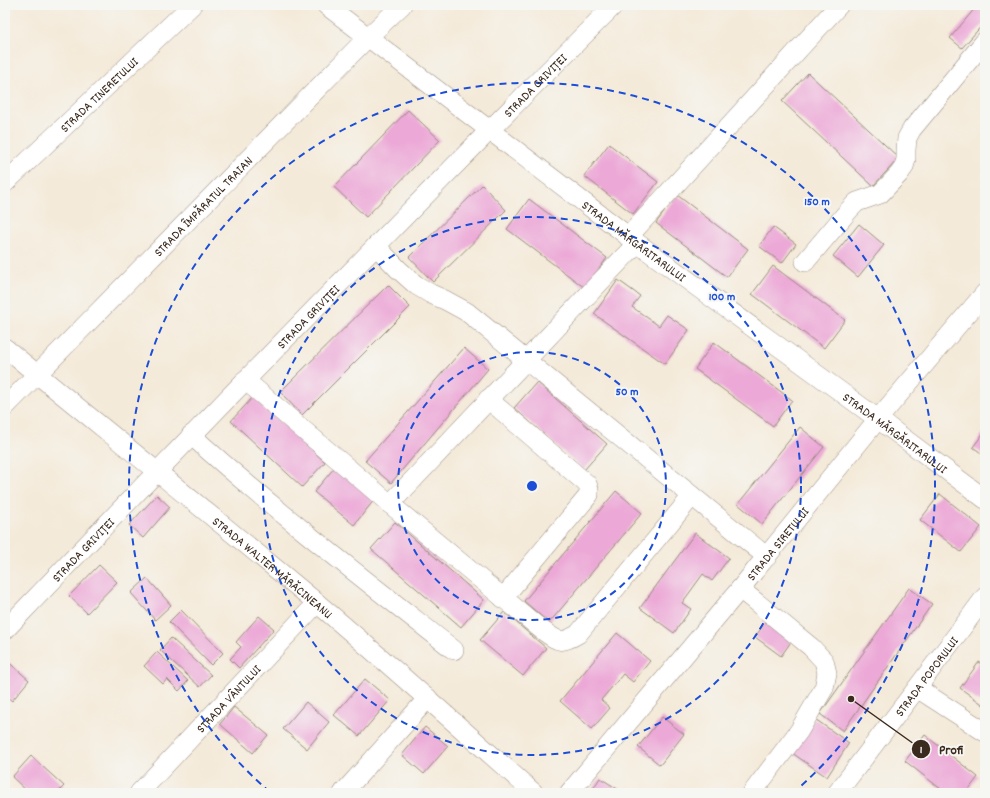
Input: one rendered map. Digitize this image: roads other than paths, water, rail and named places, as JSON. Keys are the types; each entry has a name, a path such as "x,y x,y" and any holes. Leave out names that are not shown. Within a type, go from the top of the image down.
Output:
{"street":[{"name":"STRADA TINERETULUI","path":"5,183 192,5"},
{"name":"STRADA MĂRGĂRITARULUI","path":"326,5 633,240 985,498"},
{"name":"STRADA ÎMPĂRATUL TRAIAN","path":"5,408 368,37 402,5"},
{"name":"STRADA GRIVIȚEI","path":"5,630 191,435 489,130 614,5"},
{"path":"390,504 526,359 633,240 839,5"},
{"path":"805,262 857,202 880,194 899,174 904,167 907,138 912,129 985,41"},
{"path":"376,246 416,285 467,312 767,557"},
{"name":"STRADA SIRETULUI","path":"569,793 767,557 878,419 985,293"},
{"name":"STRADA WALTER MĂRĂCINEANU","path":"5,348 317,603 428,698 534,793"},
{"path":"245,380 390,504 556,640 567,641 578,634 692,496"},
{"path":"488,399 587,484 589,489 589,495 503,598"},
{"path":"191,435 216,458 307,533 454,650"},
{"path":"740,589 811,647 824,661 827,674 824,688 799,731 752,793"},
{"name":"STRADA POPORULUI","path":"837,793 918,688 985,597"},
{"name":"STRADA VÂNTULUI","path":"139,793 317,603"},
{"path":"918,688 985,732"},
{"path":"343,793 428,698"}],"place":[{"name":"Profi","path":"851,699"}]}
